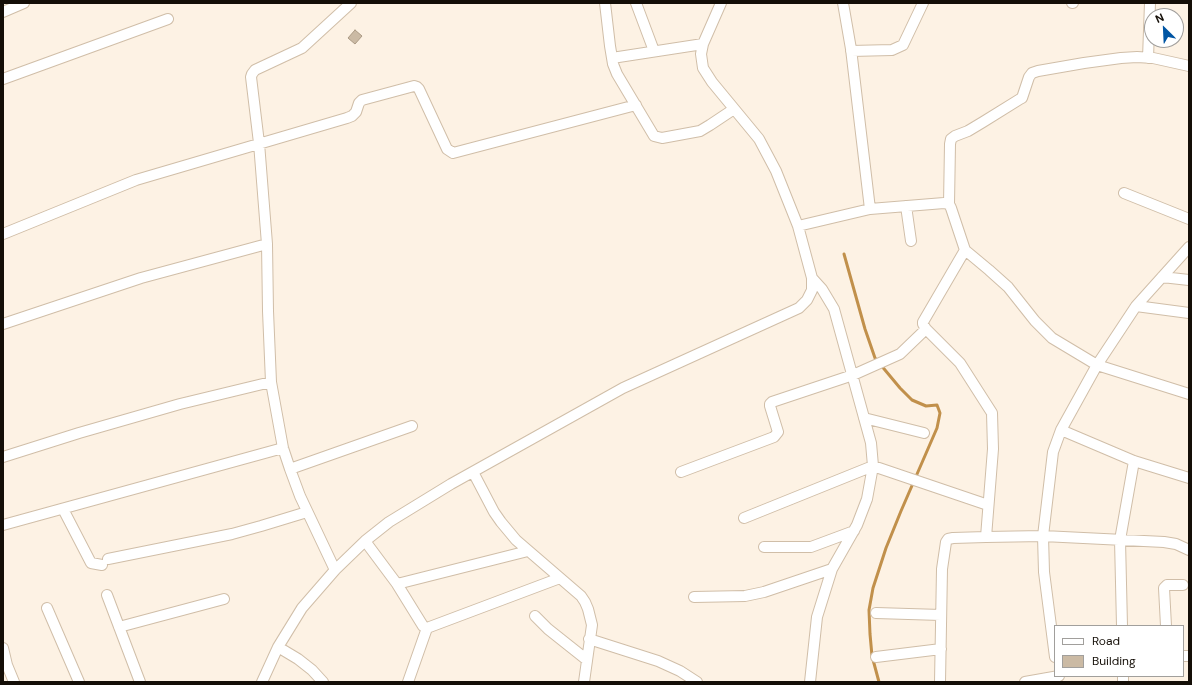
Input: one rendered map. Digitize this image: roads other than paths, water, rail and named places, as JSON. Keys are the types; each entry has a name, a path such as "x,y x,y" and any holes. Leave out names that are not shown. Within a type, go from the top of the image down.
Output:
{"street":[{"path":"3,12 24,3"},
{"path":"336,570 307,512 290,469 283,448 271,382 267,244 259,143 251,77 255,70 302,48 351,3"},
{"path":"605,3 612,58 617,74 654,136 662,138 700,131 710,126 734,109"},
{"path":"636,3 654,52"},
{"path":"262,682 278,647 302,608 336,570 365,541 389,522 473,472 623,388 799,308 807,300 812,290 812,278 798,226 776,171 759,139 712,82 703,68 701,54 703,44 721,3"},
{"path":"843,3 851,51 870,209"},
{"path":"851,51 892,50 903,45 923,3"},
{"path":"1148,58 1150,3"},
{"path":"3,79 168,19"},
{"path":"612,58 703,44"},
{"path":"1189,66 1148,58 1121,58 1038,71 1032,74 1029,77 1022,98 968,131 951,139 949,204 965,250 1008,287 1035,321 1052,338 1096,365 1189,394"},
{"path":"3,234 136,180 352,116 356,112 359,103 362,100 415,86 419,88 447,149 453,153 636,106"},
{"path":"1124,193 1189,219"},
{"path":"798,226 870,209 944,203 949,204"},
{"path":"906,206 911,241"},
{"path":"3,324 141,278 267,244"},
{"path":"1054,649 1044,572 1043,536 1053,452 1061,430 1096,365 1136,306 1189,247"},
{"path":"965,250 923,322 926,329 960,363 991,410 993,416 993,449 986,537"},
{"path":"1162,277 1189,280"},
{"path":"810,682 816,617 832,569 858,525 867,499 873,466 871,443 834,309 822,289 812,278"},
{"path":"1136,306 1189,313"},
{"path":"681,472 774,437 778,431 770,404 775,400 853,375 900,354 926,329"},
{"path":"3,457 79,432 165,408 271,382"},
{"path":"864,418 924,433"},
{"path":"290,469 412,426"},
{"path":"1061,430 1134,461 1189,478"},
{"path":"3,525 283,448"},
{"path":"1122,625 1120,540 1134,461"},
{"path":"744,518 873,466 988,505"},
{"path":"473,472 501,522 516,540 581,596 588,609 592,625 584,682"},
{"path":"63,509 91,563 105,562 232,534 307,512"},
{"path":"764,547 811,547 854,531"},
{"path":"940,682 942,569 946,542 948,539 1043,536 1164,542 1176,544 1189,550"},
{"path":"365,541 397,584 423,626 427,628"},
{"path":"397,584 528,551"},
{"path":"694,598 745,596 764,592 832,569"},
{"path":"427,628 560,578"},
{"path":"1166,625 1164,588 1165,586 1170,585 1183,585"},
{"path":"107,596 140,682"},
{"path":"119,627 224,599"},
{"path":"47,608 79,682"},
{"path":"876,613 942,616"},
{"path":"535,616 587,660"},
{"path":"408,682 427,628"},
{"path":"590,639 658,661 680,671 697,682"},
{"path":"278,647 298,659 312,670 323,682"},
{"path":"3,648 14,682"},
{"path":"876,657 941,649"},
{"path":"1025,682 1054,677"}],"waterway":[{"path":"844,254 865,329 875,358 912,400 926,406 937,405 940,413 937,428 886,548 873,588 869,610 870,634 872,656 879,682"}]}
